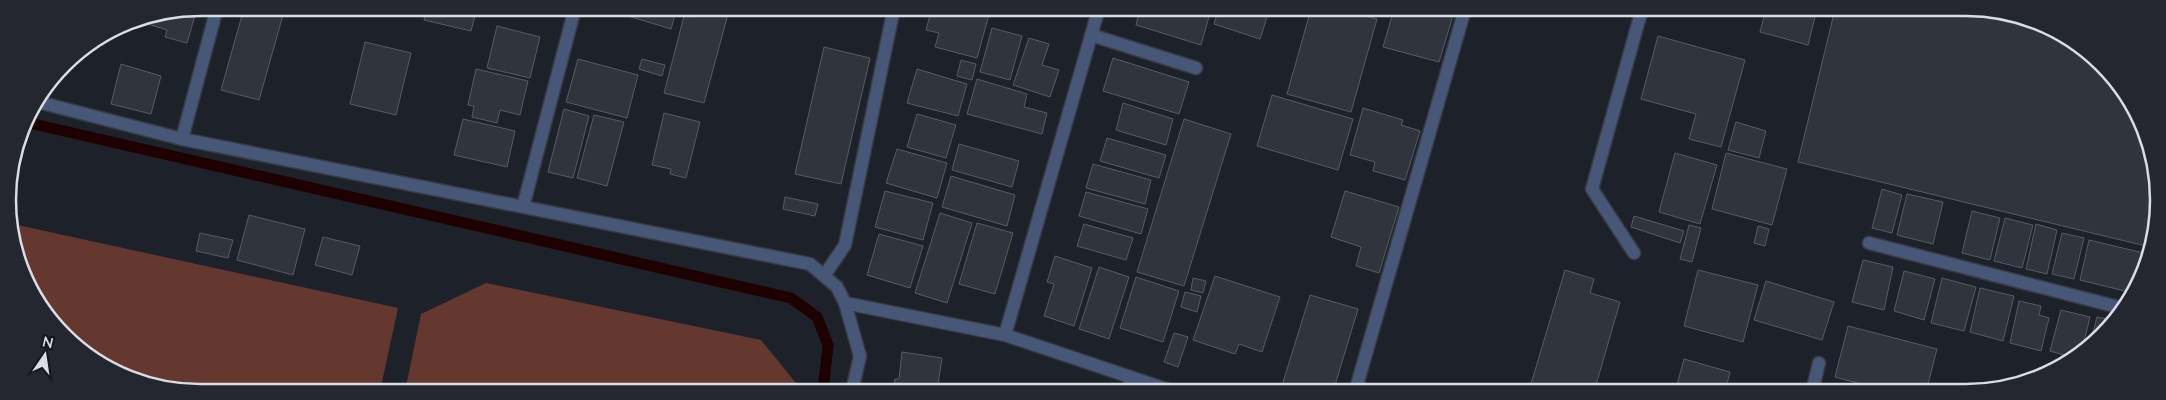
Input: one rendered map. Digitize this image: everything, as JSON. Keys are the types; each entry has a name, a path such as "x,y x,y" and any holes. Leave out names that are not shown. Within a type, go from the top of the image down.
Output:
{"street":[{"path":"182,139 215,16"},
{"path":"523,207 574,16"},
{"path":"824,276 845,245 892,16"},
{"path":"1005,335 1097,16"},
{"path":"1357,384 1463,16"},
{"path":"1634,253 1592,189 1640,16"},
{"path":"1091,35 1196,68"},
{"path":"44,103 182,139 810,264 837,287 845,303 860,356 854,384"},
{"path":"1869,243 2116,306"},
{"path":"845,303 1005,335 1152,384"},
{"path":"1814,384 1819,363"},
{"path":"1130,384 1131,377"}],"shaded area":[{"path":"18,225 398,308 382,384 200,384 164,380 130,370 88,346 54,312 30,270"},
{"path":"486,283 761,340 796,383 406,384 421,314"}],"building":[{"path":"195,16 187,43 165,37 167,30 148,24"},
{"path":"242,16 283,16 259,100 221,90"},
{"path":"425,16 475,16 471,31 424,20"},
{"path":"628,16 675,16 671,29"},
{"path":"684,16 727,16 704,103 664,93"},
{"path":"930,16 989,16 977,58 935,47 939,33 926,30"},
{"path":"1135,16 1209,16 1201,45 1136,25 1138,17"},
{"path":"1216,16 1267,16 1260,39 1214,24"},
{"path":"1309,16 1366,16 1377,19 1351,112 1287,94"},
{"path":"1392,16 1453,16 1439,62 1383,47"},
{"path":"1764,16 1815,16 1808,45 1760,32"},
{"path":"1833,16 1966,16 2002,20 2036,30 2068,47 2096,70 2119,98 2136,130 2146,164 2150,200 2146,236 2144,245 1798,162"},
{"path":"497,26 540,37 530,78 487,68"},
{"path":"992,28 1022,36 1010,80 980,72"},
{"path":"1658,36 1745,60 1721,147 1689,139 1696,114 1641,99"},
{"path":"1029,38 1049,44 1042,65 1059,70 1050,97 1013,85"},
{"path":"365,42 411,53 396,115 350,104"},
{"path":"824,47 870,58 841,184 795,174"},
{"path":"1113,58 1189,82 1179,114 1103,91"},
{"path":"578,59 638,75 627,118 566,102"},
{"path":"642,59 665,65 662,76 639,69"},
{"path":"961,60 976,64 972,80 957,76"},
{"path":"121,64 161,76 151,114 111,104"},
{"path":"476,69 528,81 520,115 500,110 497,123 472,117 474,106 468,105"},
{"path":"917,69 967,84 958,116 907,103"},
{"path":"977,79 1027,94 1024,107 1047,113 1042,134 967,114"},
{"path":"1272,95 1353,119 1338,170 1257,146"},
{"path":"1123,103 1173,119 1166,145 1116,130"},
{"path":"1363,108 1403,120 1401,125 1420,131 1405,180 1373,171 1375,162 1350,155"},
{"path":"564,109 589,116 573,178 548,172"},
{"path":"664,113 700,122 686,178 670,174 671,169 652,165"},
{"path":"917,114 956,125 946,158 907,147"},
{"path":"594,115 624,122 607,186 577,178"},
{"path":"463,119 515,131 507,167 454,155"},
{"path":"1184,119 1231,134 1184,286 1137,272"},
{"path":"1736,122 1766,131 1759,158 1728,150"},
{"path":"1107,138 1166,155 1159,178 1100,161"},
{"path":"959,144 1019,161 1012,187 952,170"},
{"path":"897,149 947,163 937,198 886,183"},
{"path":"1675,153 1717,165 1700,224 1659,212"},
{"path":"1726,153 1787,169 1772,225 1712,209"},
{"path":"1093,164 1151,180 1145,204 1086,188"},
{"path":"951,176 1015,195 1007,226 942,207"},
{"path":"1882,189 1902,195 1892,233 1872,228"},
{"path":"885,191 933,203 923,240 875,227"},
{"path":"1345,191 1399,207 1379,273 1356,266 1361,247 1331,237"},
{"path":"1086,192 1148,209 1141,234 1079,216"},
{"path":"1907,194 1943,202 1933,244 1897,235"},
{"path":"785,197 818,204 815,216 783,209"},
{"path":"1972,211 2000,218 1990,260 1962,253"},
{"path":"940,213 972,223 947,303 915,293"},
{"path":"249,215 305,229 293,275 237,260"},
{"path":"1634,216 1684,231 1680,243 1631,227"},
{"path":"2005,218 2033,225 2022,268 1994,261"},
{"path":"977,223 1013,233 995,294 959,284"},
{"path":"1084,224 1133,238 1126,260 1077,246"},
{"path":"2036,224 2057,230 2047,274 2026,269"},
{"path":"1689,225 1701,228 1692,262 1680,259"},
{"path":"1758,226 1769,229 1765,246 1754,243"},
{"path":"200,233 233,240 228,258 196,251"},
{"path":"2062,233 2084,238 2074,279 2052,274"},
{"path":"879,234 923,246 910,288 867,275"},
{"path":"323,237 360,246 352,275 315,265"},
{"path":"2089,240 2142,253 2125,291 2080,280"},
{"path":"1055,256 1092,268 1074,326 1044,316 1054,284 1047,282"},
{"path":"1863,260 1893,267 1884,310 1852,302"},
{"path":"1099,267 1129,277 1109,339 1079,329"},
{"path":"1565,270 1594,279 1590,293 1620,302 1596,384 1531,384"},
{"path":"1698,270 1758,285 1743,342 1684,326"},
{"path":"1904,271 1935,279 1924,320 1894,311"},
{"path":"1215,276 1280,297 1262,352 1239,344 1235,354 1193,340"},
{"path":"1136,277 1179,291 1163,342 1120,328"},
{"path":"1193,278 1206,281 1203,293 1191,290"},
{"path":"1942,278 1976,287 1964,331 1931,323"},
{"path":"1766,281 1834,302 1822,340 1754,320"},
{"path":"1980,288 2014,296 2003,341 1970,332"},
{"path":"1185,292 1201,296 1197,312 1181,307"},
{"path":"1310,295 1358,309 1335,384 1282,384"},
{"path":"2019,301 2041,306 2039,315 2049,318 2041,351 2010,343"},
{"path":"2061,310 2090,317 2084,340 2078,346 2064,355 2050,351"},
{"path":"2097,317 2106,319 2096,330 2093,333"},
{"path":"1848,326 1937,349 1928,384 1861,384 1835,377"},
{"path":"1174,333 1188,337 1178,367 1164,362"},
{"path":"902,352 942,358 938,384 894,384 895,379 899,379"},
{"path":"1684,359 1730,372 1727,384 1677,384"}],"waterway":[{"path":"33,124 791,298 817,317 828,345 824,384"}]}
